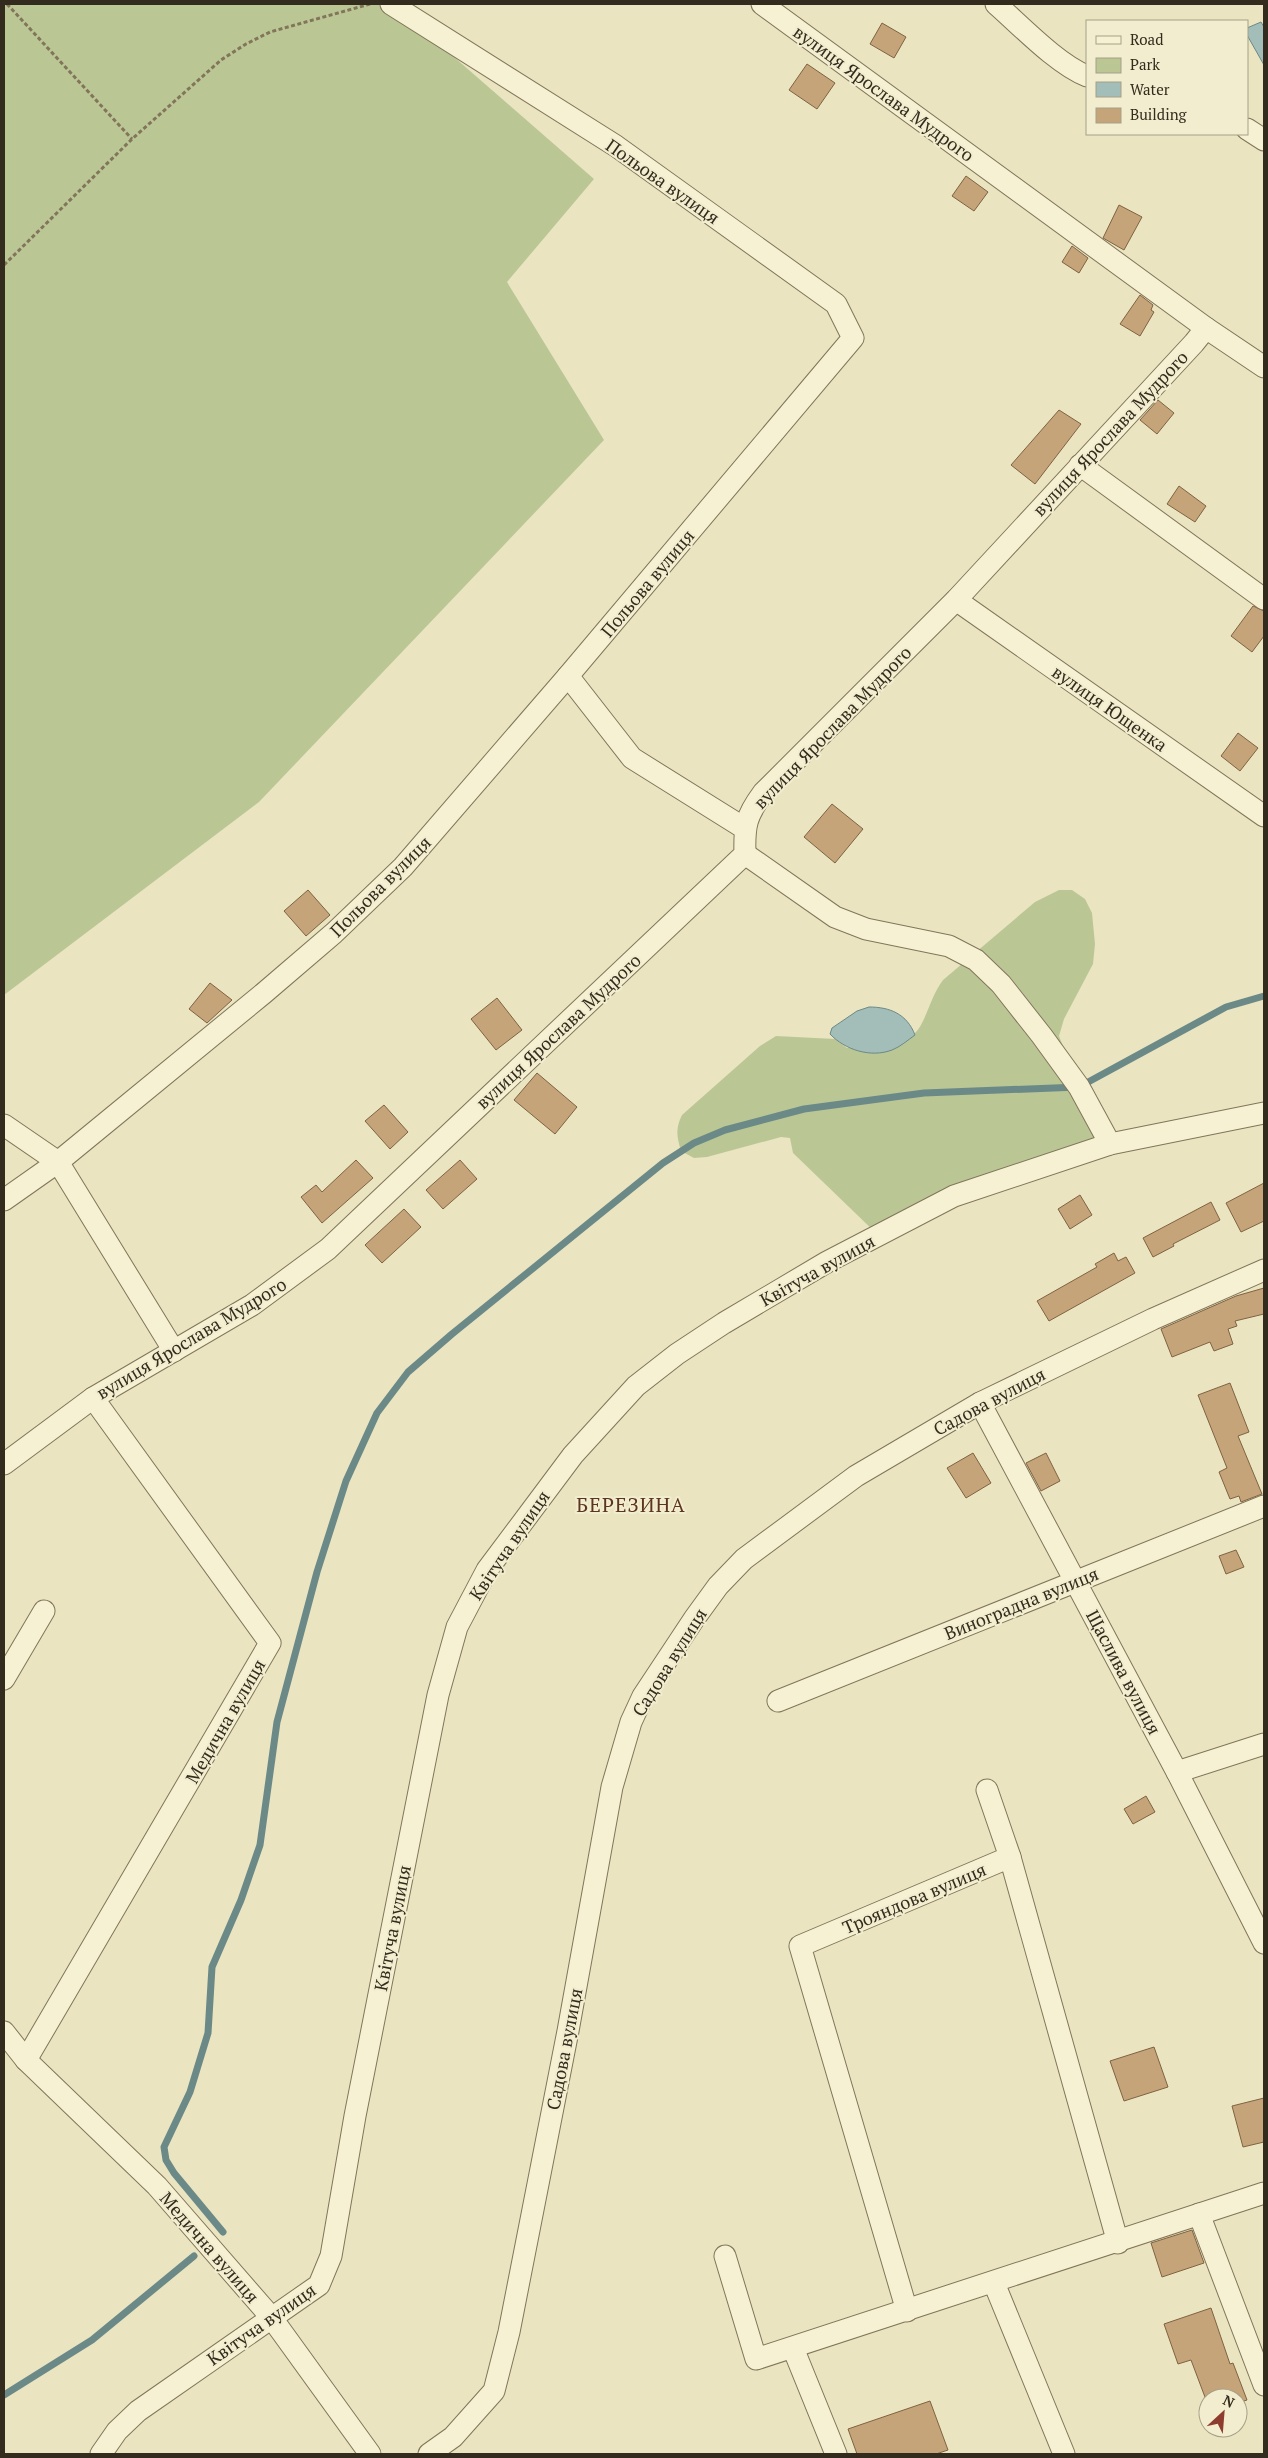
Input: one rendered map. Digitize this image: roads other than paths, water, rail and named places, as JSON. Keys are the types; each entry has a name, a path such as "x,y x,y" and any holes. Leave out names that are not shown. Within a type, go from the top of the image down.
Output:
{"street":[{"name":"Польова вулиця","path":"4,1200 58,1162 264,993 369,901 403,867 568,676 853,338 836,304 616,146 391,4"},
{"name":"вулиця Ярослава Мудрого","path":"4,1464 93,1398 252,1306 328,1249 745,854 744,828 751,809 762,794 956,600 1206,328 762,4"},
{"path":"996,4 1077,72 1086,76"},
{"path":"1248,130 1264,140"},
{"path":"1206,328 1264,367"},
{"path":"1080,464 1264,599"},
{"name":"вулиця Ющенка","path":"956,600 1264,816"},
{"path":"568,676 632,758 744,828"},
{"path":"745,854 835,917 866,929 949,946 976,960 1001,984 1042,1036 1079,1087 1110,1144"},
{"name":"Квітуча вулиця","path":"101,2454 117,2431 138,2411 319,2285 331,2256 355,2116 438,1695 457,1627 493,1562 526,1516 591,1434 636,1386 677,1354 724,1323 827,1262 954,1196 1110,1144 1264,1112"},
{"path":"4,1125 58,1162 174,1351"},
{"name":"Садова вулиця","path":"429,2454 453,2438 494,2391 510,2332 567,2041 610,1794 622,1748 643,1696 718,1586 744,1559 856,1476 980,1403 1153,1319 1264,1270"},
{"name":"Медична вулиця","path":"26,2060 270,1643 93,1398"},
{"name":"Щаслива вулиця","path":"980,1403 1177,1772 1264,1943"},
{"name":"Виноградна вулиця","path":"778,1702 1076,1580 1264,1506"},
{"path":"4,1679 44,1611"},
{"path":"1177,1772 1264,1744"},
{"path":"988,1790 1010,1857"},
{"name":"Трояндова вулиця","path":"907,2311 800,1946 1010,1857 1118,2242"},
{"name":"Медична вулиця","path":"4,2032 26,2060 157,2186 271,2317 370,2454"},
{"path":"725,2256 756,2359 994,2283 1264,2193"},
{"path":"1198,2214 1264,2385"},
{"path":"994,2283 1064,2454"},
{"path":"793,2348 836,2454"}],"water":[{"path":"1261,22 1264,27 1264,65 1248,37 1248,28"},
{"path":"869,1007 884,1008 897,1013 912,1028 915,1035 895,1049 867,1053 843,1044 830,1034 832,1028 857,1011"}],"waterway":[{"path":"223,2232 174,2173 166,2160 164,2147 190,2092 208,2033 212,1967 241,1900 260,1845 277,1722 317,1572 346,1481 377,1413 408,1372 663,1163 694,1143 725,1130 804,1109 924,1093 1079,1087 1226,1007 1264,996"},
{"path":"4,2395 92,2340 194,2256"}],"district":[{"name":"БЕРЕЗИНА","path":"631,1504"}]}
